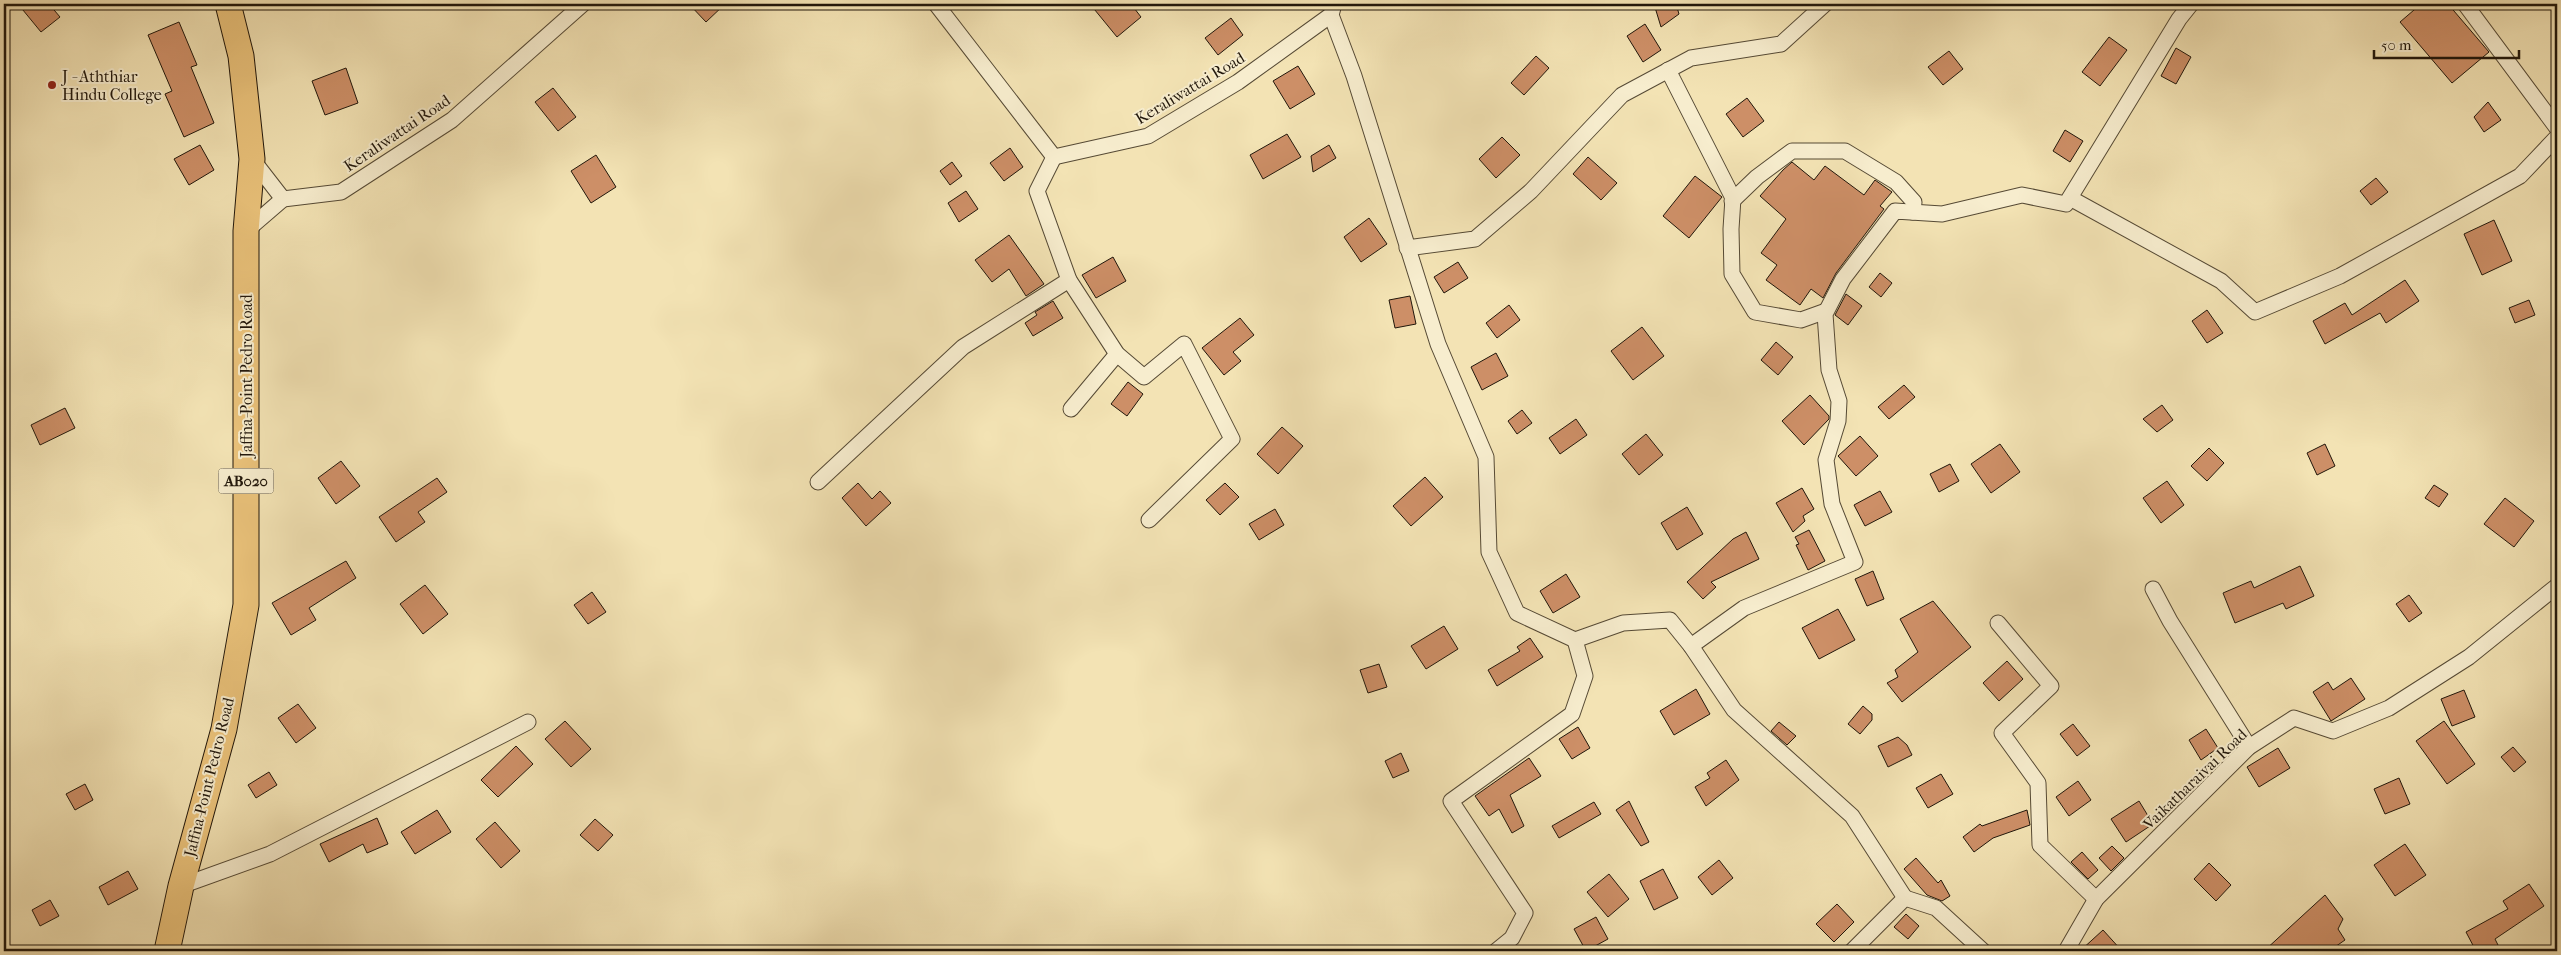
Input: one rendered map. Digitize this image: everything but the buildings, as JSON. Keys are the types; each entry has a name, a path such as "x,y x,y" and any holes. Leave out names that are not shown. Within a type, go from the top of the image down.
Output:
{"main road":[{"name":"Jaffna-Point Pedro Road","path":"167,951 181,886 224,729 246,605 246,232 252,159 241,56 228,4"}],"street":[{"name":"Keraliwattai Road","path":"283,199 341,192 452,120 583,4"},
{"path":"936,4 1054,157 1037,191 1070,280 1117,354 1144,377 1184,344 1232,439 1149,520"},
{"path":"1407,248 1474,238 1531,191 1622,95 1690,58 1781,44 1825,4"},
{"path":"1691,646 1744,608 1854,562 1832,504 1826,460 1838,421 1839,400 1829,370 1826,311 1843,279 1895,211 1942,214 2022,195 2066,204 2179,19 2191,4"},
{"path":"2465,4 2557,128"},
{"path":"1333,9 1438,344 1486,457 1490,552 1517,613 1575,640 1623,623 1670,620 1691,646 1734,710 1852,816 1906,898 1936,908 1983,951"},
{"name":"Keraliwattai Road","path":"1054,157 1148,136 1238,82 1333,9"},
{"path":"1668,70 1733,198 1732,274 1755,312 1801,320 1826,311"},
{"path":"2070,198 2221,281 2255,312 2340,276 2520,176 2557,137"},
{"path":"1732,201 1757,177 1792,151 1845,151 1896,182 1914,202 1913,212"},
{"path":"246,232 283,199 252,159"},
{"path":"818,482 963,347 1070,280"},
{"path":"1071,409 1117,354"},
{"name":"Vaikatharaivai Road","path":"2066,951 2096,899 2249,748 2294,718 2332,731 2390,708 2470,657 2557,586"},
{"path":"2153,589 2170,621 2249,748"},
{"path":"1998,622 2051,686 2002,733 2038,782 2040,844 2096,899"},
{"path":"1496,951 1512,938 1525,912 1451,801 1572,714 1585,676 1575,640"},
{"path":"181,886 270,854 528,722"},
{"path":"1852,951 1906,898"}],"place":[{"name":"J - Aththiar Hindu College","path":"52,85"}]}
